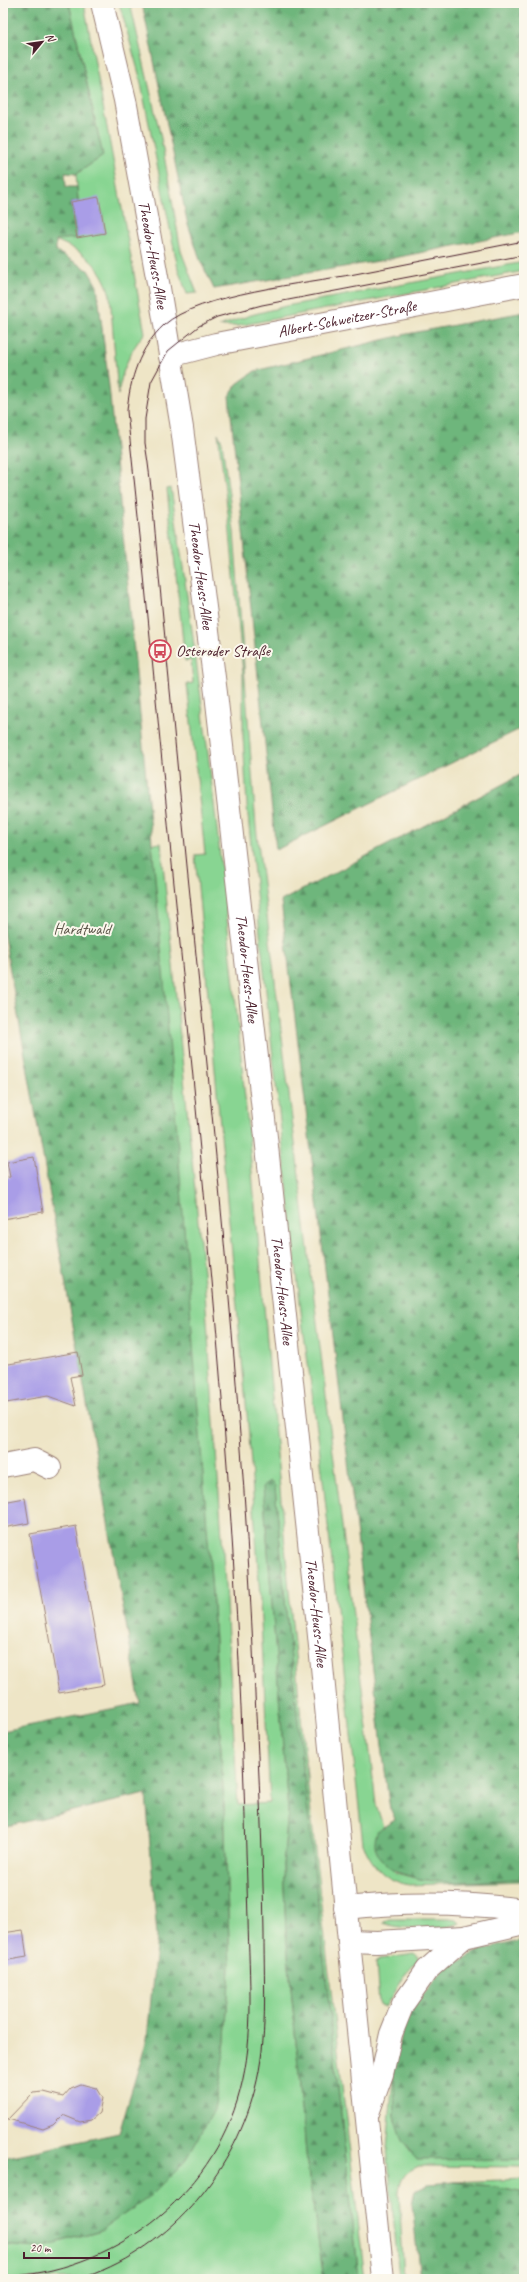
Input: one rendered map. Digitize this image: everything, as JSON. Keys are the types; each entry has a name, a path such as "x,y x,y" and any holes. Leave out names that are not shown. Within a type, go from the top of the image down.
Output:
{"main road":[{"name":"Theodor-Heuss-Allee","path":"102,3 125,100 182,428 215,686 247,961 317,1618 345,1908 368,2113 383,2279"},
{"name":"Albert-Schweitzer-Straße","path":"170,356 216,344 524,285"},
{"path":"3,1466 34,1460 50,1468"},
{"path":"345,1908 389,1903 419,1902 478,1904 524,1910"},
{"path":"349,1941 377,1942 464,1937 524,1923"},
{"path":"368,2113 382,2074 391,2034 403,2004 427,1970 464,1937"}],"green space":[{"name":"Hardtwald","path":"3,3 69,3 103,156 76,174 65,173 66,187 77,187 78,201 71,202 77,238 56,240 56,251 88,270 97,286 109,386 151,831 175,1109 213,1605 224,1806 230,1968 224,2053 214,2110 184,2163 151,2196 101,2230 38,2248 3,2245 3,2158 119,2133 147,2039 157,1936 146,1794 3,1827 3,1731 140,1703 3,931"},
{"path":"69,3 84,3 145,333 135,346 127,362 121,379 118,395 110,295 106,284 102,275 90,260 83,254 55,240 105,233 101,209 78,201 76,174 103,156"},
{"path":"119,3 130,3 161,138 181,251 197,293 187,294 178,269 139,74"},
{"path":"142,3 524,3 524,232 379,261 214,289 200,260 187,221"},
{"path":"524,262 524,271 237,326 219,326 251,315 286,306"},
{"path":"524,312 524,727 276,850 229,396 237,384 255,371 407,334"},
{"path":"218,433 222,442 234,532 256,826 376,1804 383,1826 378,1830 395,1872 426,1880 459,1882 524,1879 524,1881 409,1885 400,1883 386,1876 375,1866 363,1844 319,1444 302,1320 270,1030 247,806 243,737 243,674 229,522"},
{"path":"171,488 192,628 226,909 254,1190 307,1780 365,2279 359,2279 286,1611 275,1487 270,1481 265,1512 288,1812 283,1865 286,1932 307,2164 324,2279 3,2279 3,2245 38,2248 101,2230 224,2053 230,1968 224,1806 213,1605 152,844 161,843 205,1292 223,1551 238,1805 270,1803 259,1581 249,1436 195,855 205,854 187,684 193,683 191,660 185,661 167,489"},
{"path":"524,773 524,1879 469,1882 430,1881 412,1877 395,1870 382,1860 377,1853 375,1846 375,1838 378,1830 395,1820 390,1809 388,1796 281,901"},
{"path":"270,1481 275,1486 286,1611 359,2279 324,2279 307,2164 286,1932 283,1865 288,1812 263,1487"},
{"path":"389,1919 449,1919 457,1920 460,1923 445,1927 411,1928 384,1923 384,1921"},
{"path":"524,1940 524,2159 417,2160 402,2141 395,2120 394,2065 402,2029 415,2004 444,1969 481,1950"},
{"path":"415,1954 419,1959 403,1977 385,2007 381,2007 379,2003 376,1962 380,1959"},
{"path":"394,2065 395,2121 417,2159 524,2159 524,2167 419,2166 410,2170 404,2176 399,2192 404,2279 399,2279 387,2148"},
{"path":"524,2179 524,2193 489,2186 454,2182"},
{"path":"454,2182 489,2186 524,2193 524,2279 420,2279 412,2204 415,2190 428,2184"}],"building":[{"path":"99,197 105,233 77,238 71,202"},
{"path":"34,1157 43,1212 3,1219 3,1178 10,1177 7,1162"},
{"path":"78,1352 82,1375 70,1377 76,1406 48,1396 6,1403 3,1384 3,1365"},
{"path":"25,1498 29,1523 3,1528 3,1502"},
{"path":"76,1526 104,1685 59,1693 30,1534"},
{"path":"23,1930 27,1957 3,1961 3,1933"},
{"path":"81,2084 96,2088 102,2098 99,2113 91,2120 80,2122 63,2115 53,2125 43,2129 8,2119 33,2093 44,2092 63,2097 71,2088"}],"tram line":[{"path":"3,2277 43,2272 82,2261 119,2244 152,2222 181,2196 206,2164 226,2130 240,2091 248,2049 250,1984 243,1761 237,1615 231,1521 217,1335 200,1149 127,411 133,376 142,354 155,334 164,325 180,314 201,305 254,291 355,274 524,241"},
{"path":"79,2279 111,2267 140,2250 167,2230 191,2207 212,2181 230,2152 244,2121 255,2089 264,2032 261,1815 244,1487 218,1176 152,497 145,443 145,419 151,382 168,351 199,326 217,317 262,305 524,255"}],"place":[{"name":"Osteroder Straße","path":"160,651"}]}
